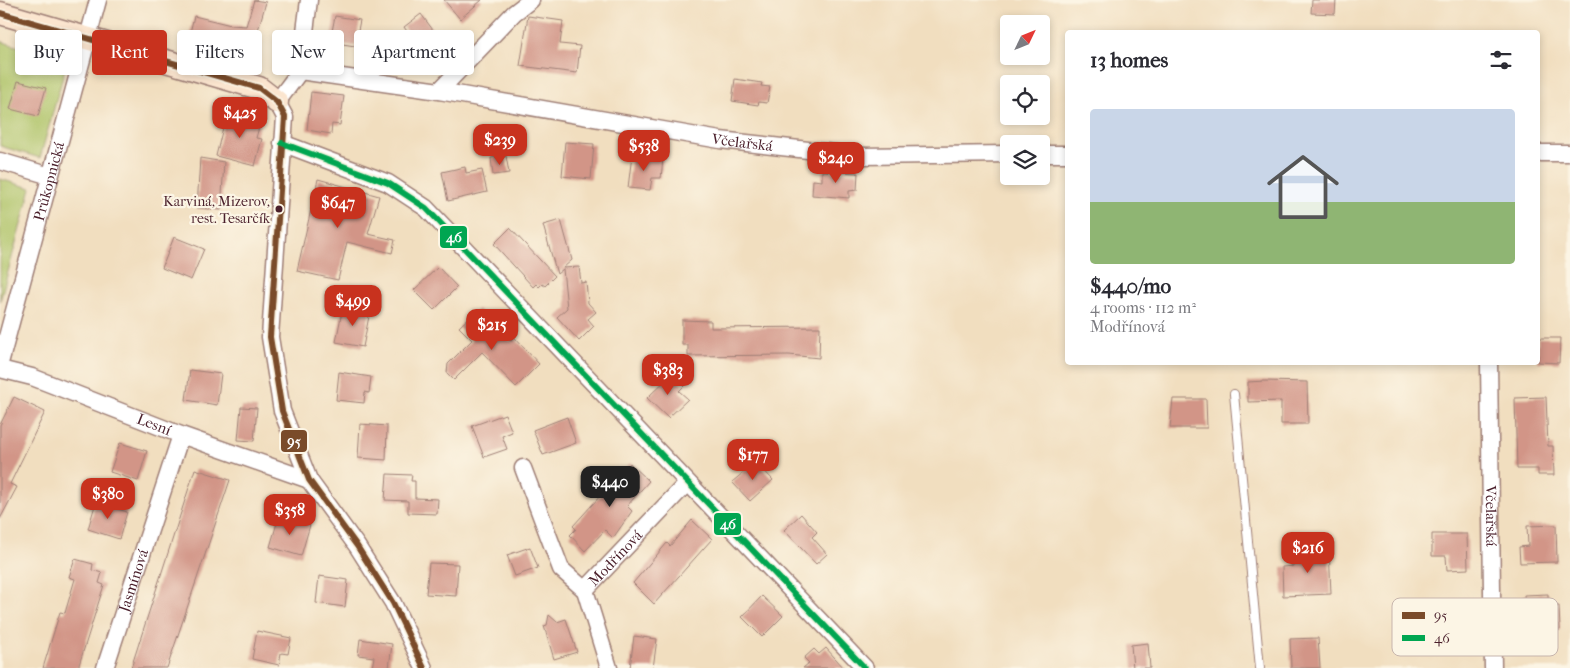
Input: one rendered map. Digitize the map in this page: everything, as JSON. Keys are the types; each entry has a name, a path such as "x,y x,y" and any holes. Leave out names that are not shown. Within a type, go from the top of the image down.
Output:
{"street":[{"name":"Průkopnická","path":"0,363 98,0"},
{"path":"305,30 309,0"},
{"path":"440,91 514,13 531,0"},
{"path":"0,13 259,88 277,102 285,117 270,336 282,411 309,480 357,546 394,603 424,668"},
{"path":"277,102 297,75"},
{"name":"Včelařská","path":"328,75 440,91 720,140 861,156 1000,154"},
{"path":"282,143 388,183 426,208 865,668"},
{"path":"1540,153 1570,153"},
{"path":"1050,154 1065,154"},
{"path":"0,161 50,176"},
{"name":"Včelařská","path":"1489,365 1492,598"},
{"name":"Lesní","path":"0,369 32,378 180,435 309,480"},
{"name":"Jasmínová","path":"105,668 180,435"},
{"name":"Modřínová","path":"523,468 561,569 585,590 609,668"},
{"name":"Modřínová","path":"585,590 687,483"}],"lane":[{"path":"1234,394 1260,668"}],"green space":[{"path":"0,41 15,46 15,75 63,75 40,158 0,146"},
{"path":"0,179 31,188 0,301"}],"building":[{"path":"254,0 266,2 258,30 191,30 194,16 231,25 246,26"},
{"path":"444,0 482,0 460,19"},
{"path":"1312,0 1336,0 1335,14 1311,13"},
{"path":"421,14 433,30 406,30 404,27"},
{"path":"335,16 360,20 358,30 354,30 354,46 344,44 344,30 332,30"},
{"path":"528,16 563,21 560,44 580,46 577,73 520,66"},
{"path":"735,79 762,83 761,86 770,87 767,103 759,102 758,105 732,101"},
{"path":"18,81 46,88 38,116 10,109"},
{"path":"311,92 344,96 340,125 332,124 331,134 307,130"},
{"path":"227,111 261,120 256,138 262,139 255,166 216,156"},
{"path":"565,142 594,144 591,179 562,176"},
{"path":"632,155 663,159 661,178 652,178 650,190 628,188"},
{"path":"506,156 509,173 493,175 491,158"},
{"path":"200,158 224,162 221,210 197,208"},
{"path":"465,167 466,173 482,170 487,192 448,201 442,172"},
{"path":"822,171 858,173 857,190 849,191 849,198 812,195 813,180 822,181"},
{"path":"318,179 379,196 368,234 395,240 392,253 347,242 338,280 297,271"},
{"path":"561,220 572,260 563,268 579,267 581,283 586,282 588,303 596,312 588,319 594,326 579,341 557,317 567,308 563,269 557,274 543,225"},
{"path":"510,228 555,276 545,286 542,284 539,287 536,284 533,287 494,244"},
{"path":"174,237 204,249 191,280 162,268"},
{"path":"438,267 457,287 434,310 414,290"},
{"path":"343,306 370,311 363,347 336,342"},
{"path":"478,309 510,341 514,337 539,364 516,387 482,352 454,380 447,373 448,364 472,340 459,327"},
{"path":"682,320 711,321 711,328 820,327 819,358 789,355 688,356 688,345 682,345"},
{"path":"1540,338 1560,338 1559,363 1540,362"},
{"path":"190,370 221,374 217,405 186,400"},
{"path":"339,372 371,377 369,393 365,392 364,403 336,400"},
{"path":"672,374 684,386 679,391 688,399 668,418 647,398"},
{"path":"1248,382 1307,382 1308,424 1281,424 1281,401 1248,402"},
{"path":"14,397 45,412 10,484 17,487 0,519 0,425"},
{"path":"1546,397 1548,446 1553,446 1554,475 1538,475 1538,469 1517,469 1515,398"},
{"path":"1173,399 1206,399 1207,428 1170,428"},
{"path":"241,407 257,408 254,441 238,440"},
{"path":"505,414 512,432 502,436 507,449 484,457 472,426"},
{"path":"567,417 576,443 543,455 533,430"},
{"path":"360,424 387,426 386,460 358,458"},
{"path":"120,443 147,451 138,481 110,472"},
{"path":"756,462 773,480 750,501 732,482"},
{"path":"630,463 649,481 627,506 632,511 613,538 605,530 585,551 570,535 576,529 573,526"},
{"path":"195,469 230,480 167,668 131,668"},
{"path":"387,474 412,475 411,481 415,481 415,498 438,499 437,514 408,513 408,501 385,500"},
{"path":"96,502 127,512 119,539 88,529"},
{"path":"801,514 817,532 812,537 827,554 816,564 784,530"},
{"path":"279,516 310,525 301,556 270,547"},
{"path":"692,520 712,539 654,604 633,583 667,543 670,546"},
{"path":"1556,525 1557,562 1520,563 1519,547 1528,546 1527,526"},
{"path":"1432,534 1467,534 1468,569 1447,570 1446,556 1432,556"},
{"path":"530,547 538,568 515,576 507,555"},
{"path":"1329,548 1331,594 1283,596 1282,567 1295,566 1295,549"},
{"path":"75,559 93,564 92,570 102,573 99,583 104,585 78,668 43,668 60,612 65,613 75,579 69,577"},
{"path":"429,563 458,564 456,596 426,594"},
{"path":"319,576 348,580 345,607 316,603"},
{"path":"1548,594 1548,598 1524,598 1524,595"},
{"path":"762,596 783,616 762,637 742,617"},
{"path":"1558,606 1559,606 1560,630 1558,630"},
{"path":"549,615 557,622 566,619 577,652 554,659 544,626 547,625"},
{"path":"257,631 291,638 288,654 281,653 279,665 252,659"},
{"path":"634,636 657,639 653,668 630,668"},
{"path":"1318,638 1320,668 1291,668 1290,639"},
{"path":"360,639 392,644 389,668 372,668 374,657 358,655"},
{"path":"1148,643 1150,668 1133,668 1131,645"},
{"path":"826,648 844,668 803,668 809,663 804,658 814,649 819,654"}],"transit line":[{"name":"95","path":"0,13 259,88 277,102 285,117 270,337 282,411 309,480 357,546 393,603 424,668"},
{"name":"46","path":"282,143 388,183 426,208 865,668"}],"place":[{"name":"Karviná, Mizerov, rest. Tesarčík","path":"279,209"}]}
